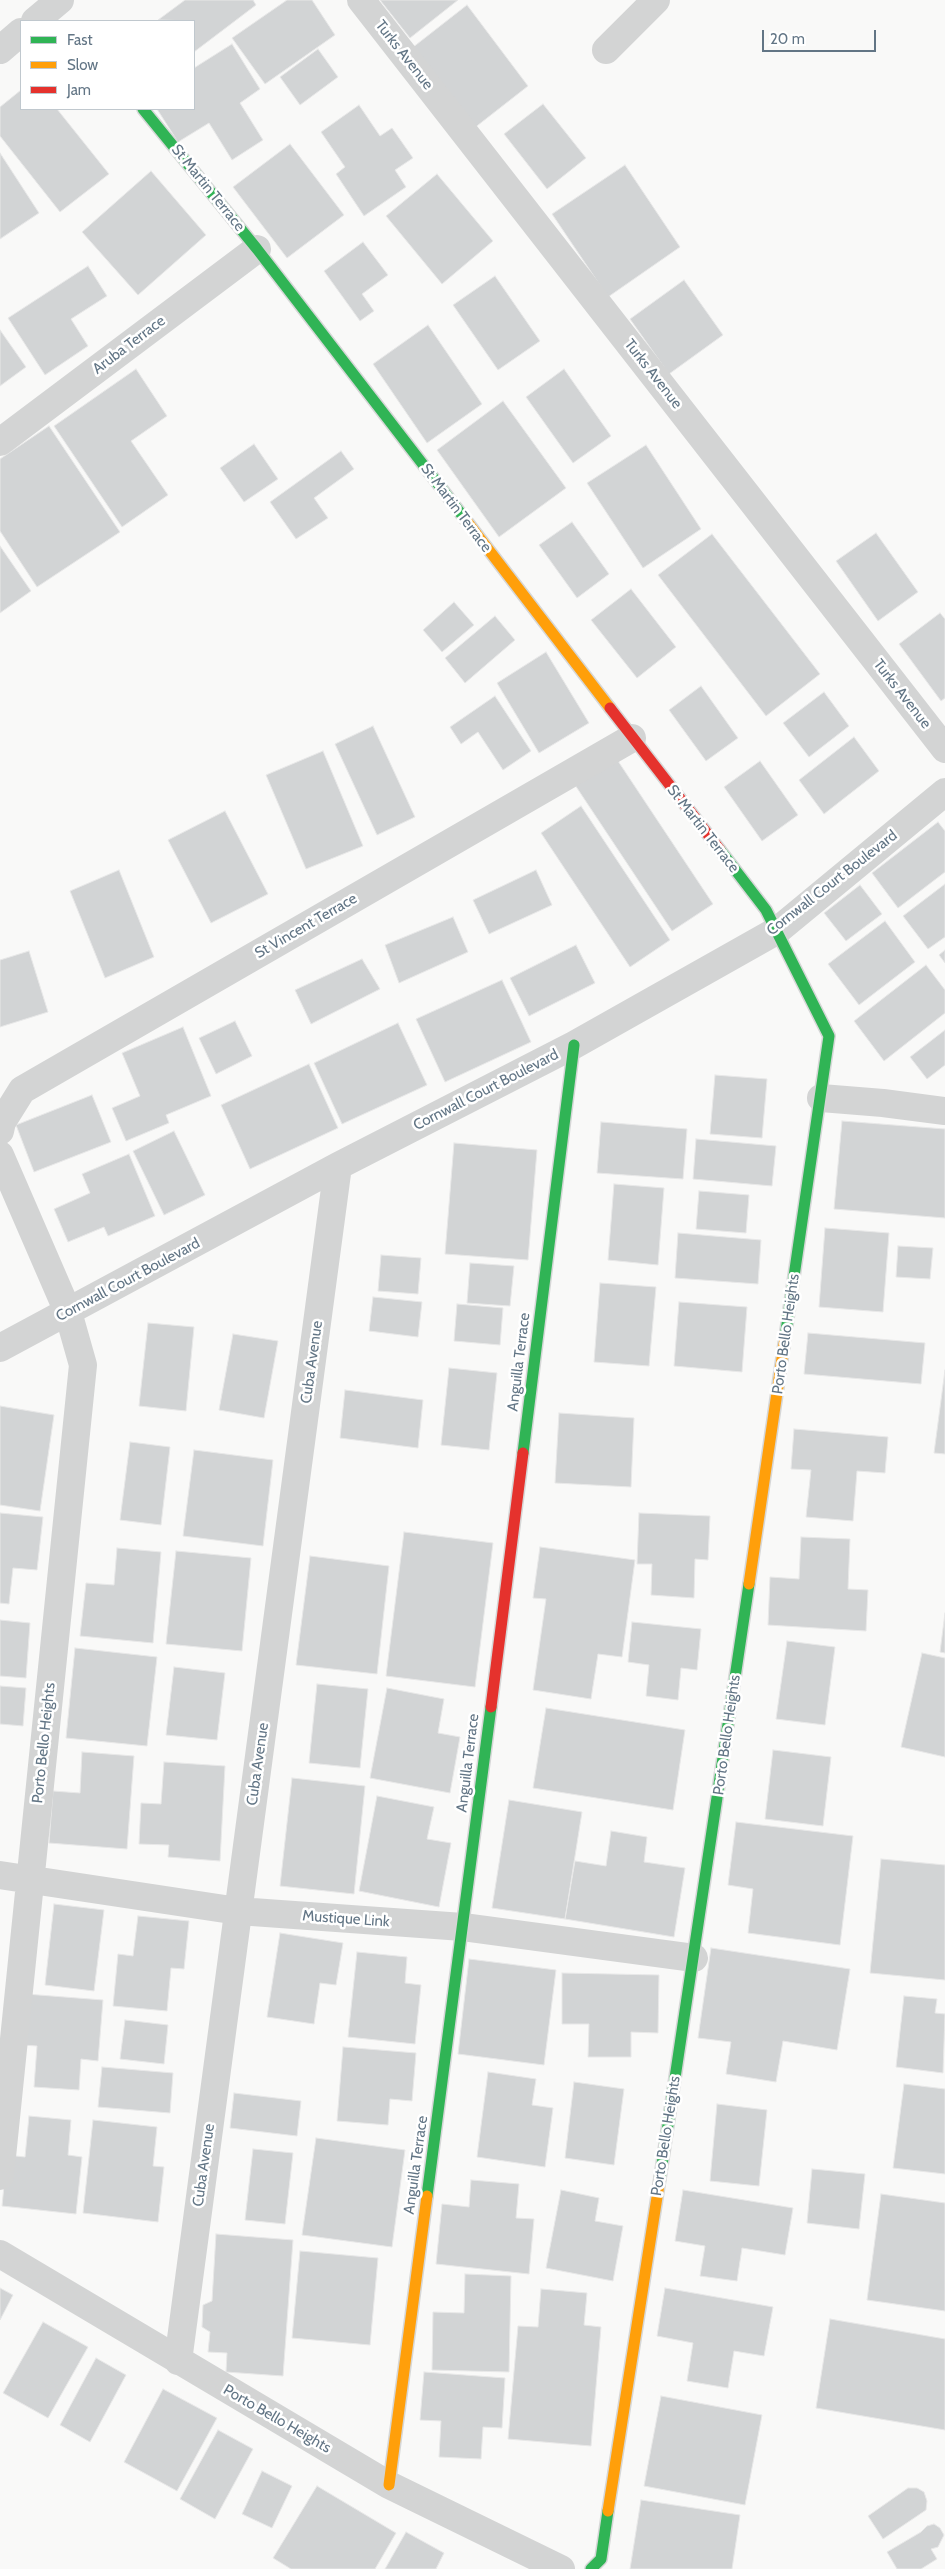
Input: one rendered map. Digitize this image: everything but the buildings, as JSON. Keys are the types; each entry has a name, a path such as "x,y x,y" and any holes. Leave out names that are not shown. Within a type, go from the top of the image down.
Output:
{"street":[{"name":"Turks Avenue","path":"361,0 945,749"},
{"path":"606,50 656,0"},
{"path":"0,50 20,33"},
{"name":"St Martin Terrace","path":"144,110 257,249 772,920"},
{"name":"Aruba Terrace","path":"0,442 257,249"},
{"name":"St Vincent Terrace","path":"0,1131 2,1122 22,1090 632,738"},
{"name":"Cornwall Court Boulevard","path":"0,1348 338,1166 574,1045 772,920 945,792"},
{"name":"Porto Bello Heights","path":"591,2569 601,2559 694,1958 822,1098 829,1036 772,920"},
{"name":"Anguilla Terrace","path":"389,2485 463,1927 574,1045"},
{"path":"822,1098 945,1111"},
{"path":"0,1155 68,1312"},
{"name":"Cuba Avenue","path":"178,2361 338,1166"},
{"name":"Porto Bello Heights","path":"0,2176 83,1365 68,1312"},
{"name":"Mustique Link","path":"0,1874 238,1911 463,1927 694,1958"},
{"name":"Porto Bello Heights","path":"0,2254 389,2485 562,2569"}],"traffic: fast":[{"path":"144,110 257,249 465,519"},
{"path":"720,850 766,910 829,1036 785,1338"},
{"path":"523,1453 574,1045"},
{"path":"660,2178 749,1584"},
{"path":"427,2196 491,1707"},
{"path":"591,2569 601,2559 608,2511"}],"traffic: slow":[{"path":"465,519 610,708"},
{"path":"749,1584 785,1338"},
{"path":"608,2511 660,2178"},
{"path":"389,2485 427,2196"}],"traffic: jam":[{"path":"610,708 720,850"},
{"path":"491,1707 523,1453"}]}
